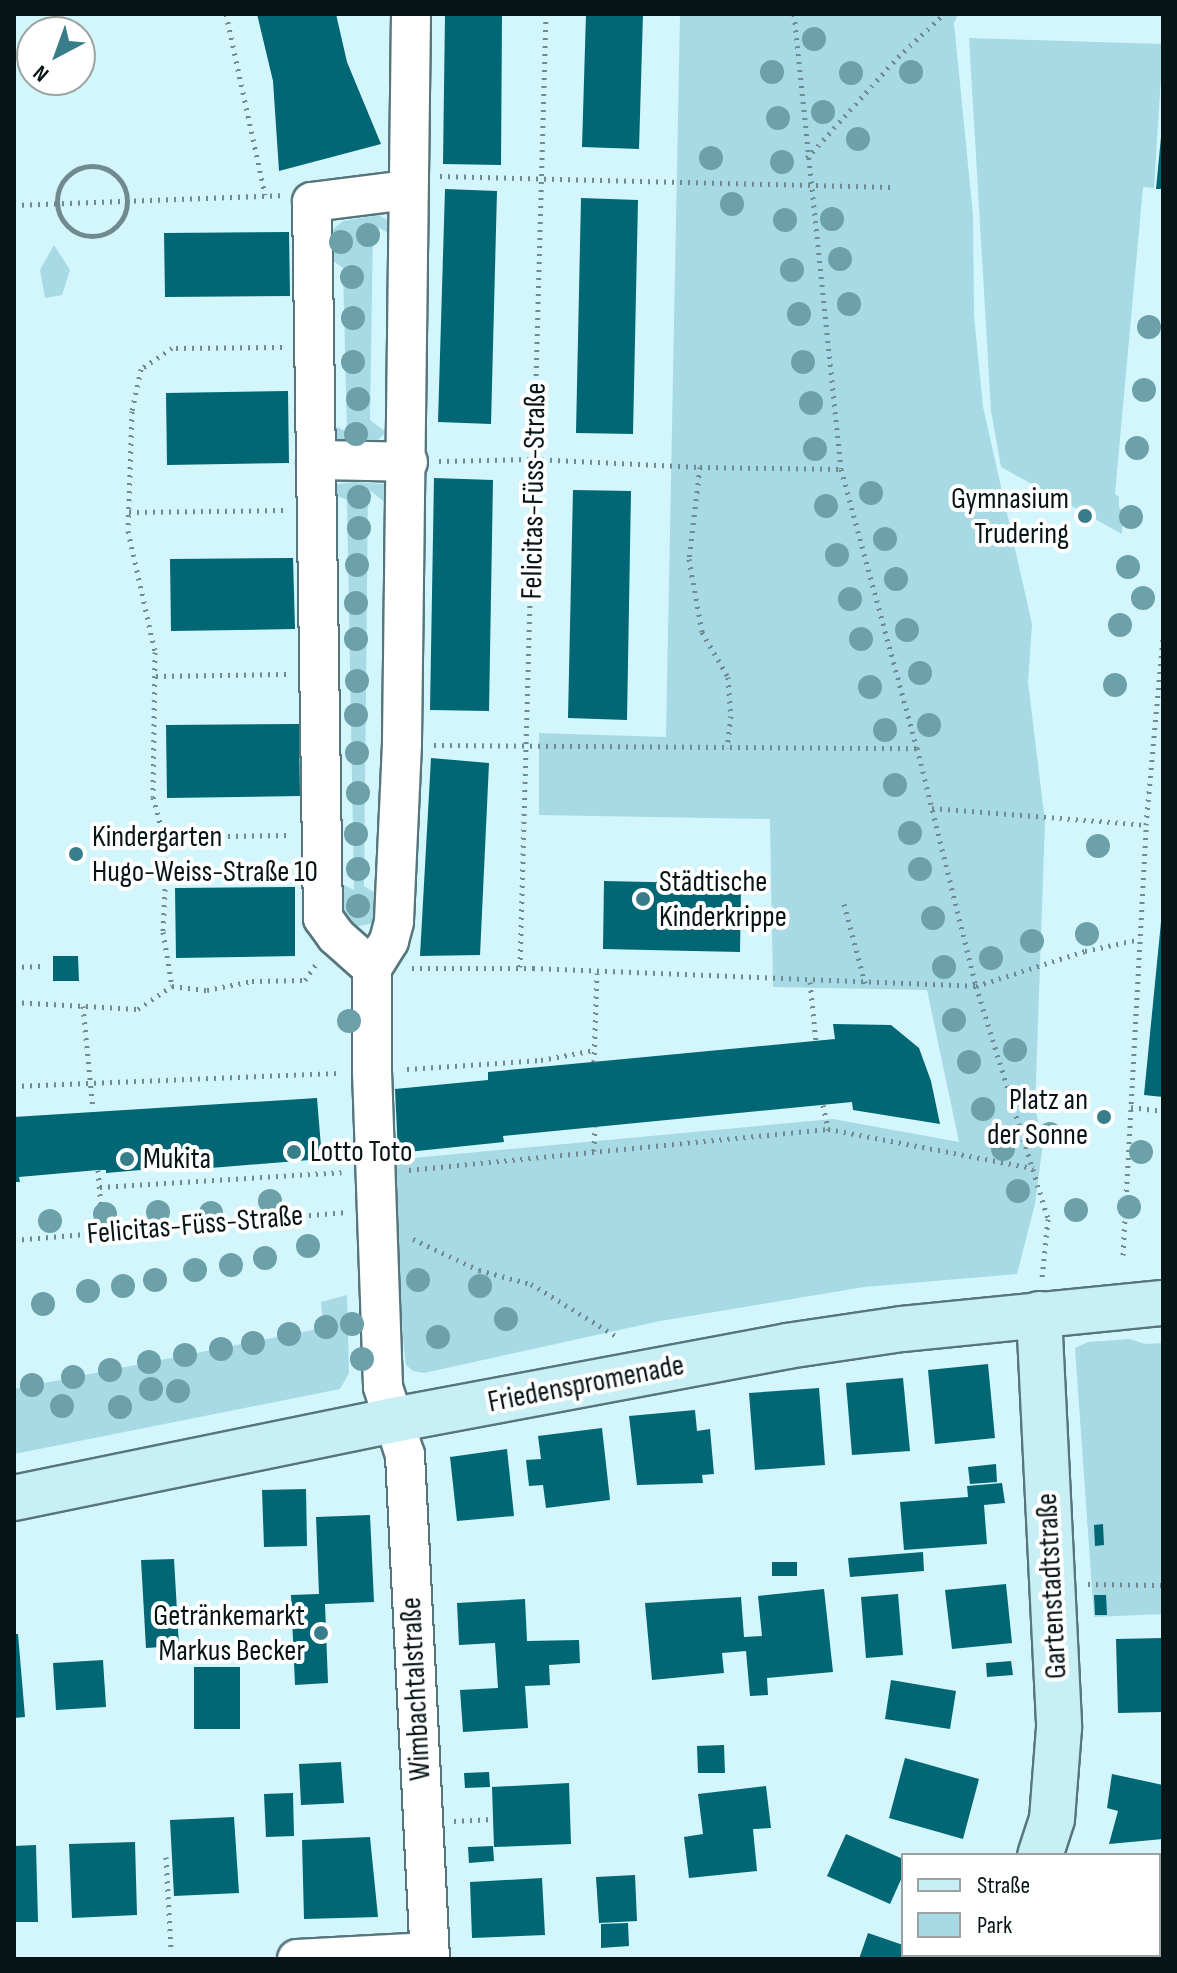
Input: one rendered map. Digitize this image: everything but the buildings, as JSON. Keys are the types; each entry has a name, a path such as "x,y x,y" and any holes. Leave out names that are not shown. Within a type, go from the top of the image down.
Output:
{"street":[{"path":"393,1420 383,1387 368,1192 372,968 389,941 394,922 402,744 408,462 411,14"},
{"path":"372,968 336,936 323,918 312,202 408,183"},
{"path":"316,460 408,462"},
{"name":"Friedenspromenade","path":"14,1498 393,1420 1040,1298 1163,1303"},
{"name":"Gartenstadtstraße","path":"1040,1298 1050,1584 1059,1728 1052,1819 1041,1853"},
{"name":"Wimbachtalstraße","path":"393,1420 405,1455 430,1956"},
{"path":"297,1959 430,1956"}],"path":[{"path":"226,14 265,195"},
{"name":"Felicitas-Füss-Straße","path":"520,967 546,14"},
{"path":"794,14 841,469 917,748 976,986 1048,1219 1040,1298"},
{"path":"807,158 898,57 944,14"},
{"path":"90,166 103,167 118,177 126,191 127,203 118,224 96,236 73,231 64,222 57,206 61,183 69,174 90,166"},
{"path":"408,183 542,179 891,187"},
{"path":"14,205 57,206 277,195"},
{"path":"172,986 163,932 167,849 153,797 155,652 128,531 132,411 141,369 172,348 314,349"},
{"path":"408,462 534,459 700,467 841,469"},
{"path":"700,467 689,559 702,632 728,677 731,716 727,748"},
{"path":"129,512 317,510"},
{"path":"1123,1255 1146,825 1163,637"},
{"path":"156,676 319,674"},
{"path":"402,744 917,748"},
{"path":"932,808 1146,825"},
{"path":"164,837 322,834"},
{"path":"844,904 865,983"},
{"path":"14,1002 138,1009 172,986 207,990 252,981 305,980 336,936"},
{"path":"372,968 520,967 597,973 976,986 1085,951 1140,939"},
{"path":"14,967 42,966"},
{"path":"594,1062 597,973"},
{"path":"810,981 816,1041"},
{"path":"83,1006 93,1110"},
{"path":"14,1086 372,1071 541,1060 594,1050"},
{"path":"823,1105 828,1129"},
{"path":"1131,1107 1163,1111"},
{"path":"594,1151 595,1127"},
{"path":"100,1187 368,1192 594,1151 828,1129 1034,1168"},
{"path":"98,1170 103,1234"},
{"path":"368,1192 422,1245 479,1270 531,1284 619,1338"},
{"name":"Felicitas-Füss-Straße","path":"14,1240 103,1234 368,1192"},
{"path":"1050,1584 1163,1585"},
{"path":"444,1822 493,1819"},
{"path":"166,1857 171,1949"}],"green space":[{"path":"680,14 958,14 954,23 973,215 974,315 983,407 1032,624 1028,682 1045,822 1035,1108 1043,1143 1035,1204 1017,1274 864,1287 660,1321 424,1373 413,1371 406,1365 404,1349 391,1160 833,1119 959,1142 927,990 773,987 770,819 539,815 539,733 666,737"},
{"path":"969,38 1163,44 1154,188 1143,187 1115,494 1119,497 1119,508 1123,510 1122,534 1001,467 991,411"},
{"path":"379,215 387,220 391,234 373,225 370,420 386,432 378,440 340,440 330,438 329,423 347,432 343,268 325,255 326,235 343,221"},
{"path":"54,245 70,270 62,295 45,298 40,270"},
{"path":"354,482 384,484 386,503 368,489 364,886 379,895 378,913 374,923 354,927 344,923 334,880 354,890 347,500 329,492 331,485"},
{"path":"347,1295 349,1373 340,1389 14,1454 14,1389 323,1328 321,1302"},
{"path":"1130,1339 1145,1344 1163,1343 1163,1614 1094,1617 1075,1348 1088,1342"}],"place":[{"name":"Gymnasium Trudering","path":"1085,516"},
{"name":"Kindergarten Hugo-Weiss-Straße 10","path":"76,854"},
{"name":"Städtische Kinderkrippe","path":"643,899"},
{"name":"Platz an der Sonne","path":"1104,1117"},
{"name":"Lotto Toto","path":"294,1152"},
{"name":"Mukita","path":"127,1159"},
{"name":"Getränkemarkt Markus Becker","path":"321,1633"}]}
